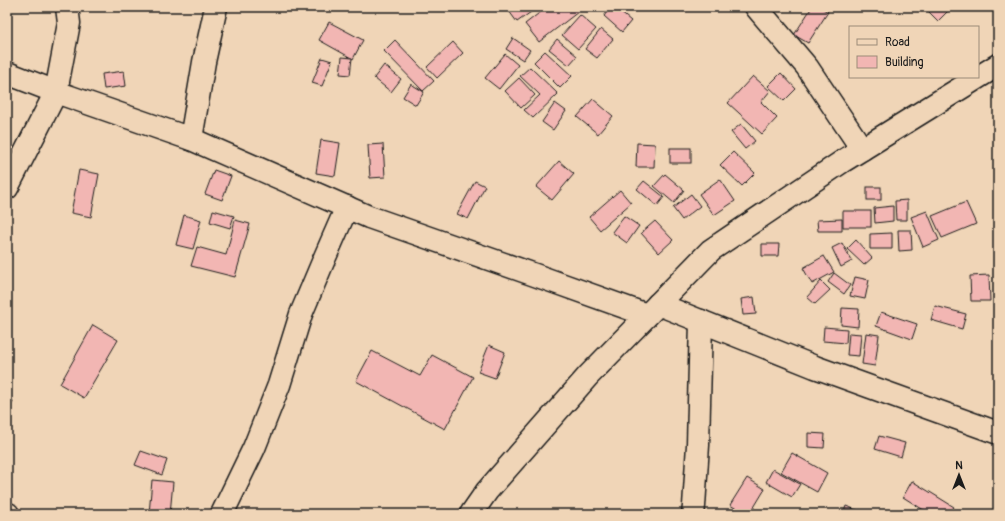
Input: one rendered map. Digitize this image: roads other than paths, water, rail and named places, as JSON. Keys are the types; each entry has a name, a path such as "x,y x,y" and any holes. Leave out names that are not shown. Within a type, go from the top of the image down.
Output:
{"street":[{"path":"7,188 56,92 69,23 68,7"},
{"path":"192,139 204,62 216,7"},
{"path":"756,7 807,67 862,149"},
{"path":"979,77 998,65"},
{"path":"7,73 56,92 192,139 369,218 528,272 653,310 701,321 815,367 998,433"},
{"path":"471,514 487,491 588,376 711,250 862,149 977,78"},
{"path":"222,514 254,448 279,385 301,314 347,208"},
{"path":"693,514 698,445 701,321"}]}
